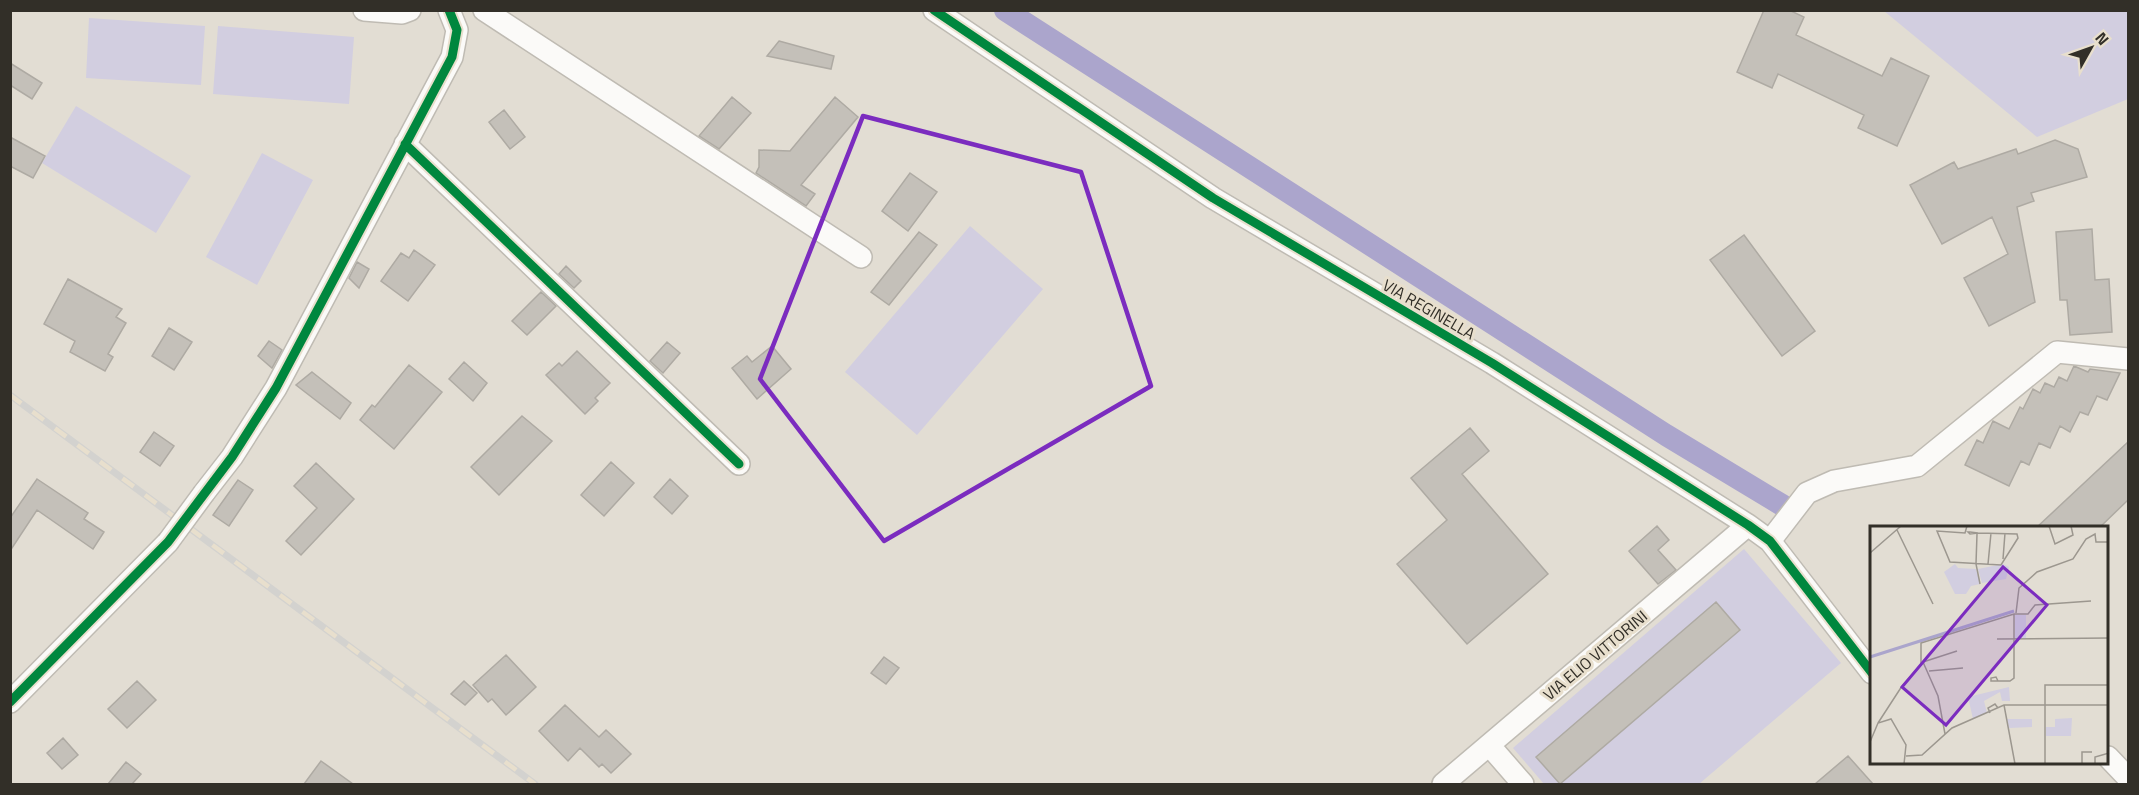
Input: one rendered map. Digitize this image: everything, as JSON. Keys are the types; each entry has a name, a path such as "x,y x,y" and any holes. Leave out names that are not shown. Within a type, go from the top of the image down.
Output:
{"street":[{"path":"364,10 402,13 410,10"},
{"path":"10,702 168,542 232,457 276,388 452,57 457,30 448,10"},
{"path":"484,10 861,257"},
{"name":"VIA REGINELLA","path":"934,10 1213,198 1492,363 1748,525 1776,534 1870,670"},
{"path":"405,144 738,464"},
{"path":"1776,534 1807,493 1834,481 1917,466 2057,351 2128,358"},
{"name":"VIA ELIO VITTORINI","path":"1443,784 1748,525"},
{"path":"1489,745 1522,784"},
{"path":"2109,758 2128,778"}],"highlighted area":[{"path":"863,116 1081,172 1151,386 884,541 760,379"}],"shaded area":[{"path":"1884,11 2128,11 2128,99 2037,137"},
{"path":"89,18 205,26 201,85 86,78"},
{"path":"218,26 354,37 349,104 213,94"},
{"path":"76,106 191,176 156,233 42,163"},
{"path":"262,153 313,180 257,285 206,257"},
{"path":"970,226 1043,289 917,435 845,372"},
{"path":"1744,549 1841,663 1699,784 1544,784 1513,748"}],"building":[{"path":"1764,10 1789,10 1804,17 1796,35 1882,76 1891,58 1929,76 1897,146 1858,128 1864,115 1778,74 1772,88 1737,72"},
{"path":"779,41 834,56 831,69 767,56"},
{"path":"10,63 42,83 32,99 10,85"},
{"path":"732,97 751,113 719,149 699,136"},
{"path":"835,97 858,117 801,185 815,194 806,206 756,173 759,167 759,150 790,151"},
{"path":"504,110 525,137 510,149 489,122"},
{"path":"10,137 45,156 33,178 10,166"},
{"path":"2055,140 2078,149 2087,177 2031,193 2034,201 2017,207 2035,302 1989,326 1964,278 2008,254 1992,217 1942,244 1910,185 1954,162 1958,169 2016,149 2018,154"},
{"path":"910,173 937,192 908,231 882,211"},
{"path":"2092,229 2095,280 2109,279 2112,332 2070,335 2067,300 2060,300 2056,232"},
{"path":"919,232 937,245 889,305 871,292"},
{"path":"1744,235 1815,331 1782,356 1710,260"},
{"path":"414,250 435,265 408,301 381,281 401,253 409,258"},
{"path":"357,262 369,269 359,288 349,278"},
{"path":"566,266 581,281 574,288 559,274"},
{"path":"68,279 122,309 116,317 126,323 108,354 113,357 105,371 70,352 75,341 44,324"},
{"path":"541,292 556,306 527,335 512,321"},
{"path":"169,328 192,342 174,370 152,356"},
{"path":"269,341 282,350 272,368 258,356"},
{"path":"667,342 680,353 663,373 650,361"},
{"path":"772,346 791,369 757,399 732,368 747,356 752,362"},
{"path":"577,351 610,383 595,398 598,401 585,414 546,375 559,363 562,366"},
{"path":"464,362 487,383 473,401 449,379"},
{"path":"409,365 442,392 394,449 360,420 372,405 375,407"},
{"path":"2074,366 2088,372 2090,369 2120,373 2107,400 2097,396 2088,415 2080,412 2070,432 2060,426 2050,448 2039,443 2029,465 2021,461 2009,486 1965,465 1977,440 1983,443 1993,421 2009,429 2020,407 2023,409 2033,389 2040,393 2045,383 2054,387 2059,377 2067,381"},
{"path":"312,372 351,403 340,419 296,385"},
{"path":"522,416 552,441 499,495 471,467"},
{"path":"1470,428 1489,451 1462,474 1548,574 1467,644 1397,564 1447,520 1411,478"},
{"path":"154,432 174,446 160,466 140,452"},
{"path":"2128,442 2128,500 2101,526 2038,526"},
{"path":"611,462 634,483 604,516 581,495"},
{"path":"316,463 354,499 301,555 286,541 317,508 294,486"},
{"path":"37,479 88,513 84,519 104,532 93,549 37,510 10,551 10,518"},
{"path":"670,479 688,496 672,514 654,497"},
{"path":"238,480 253,490 229,526 213,515"},
{"path":"1657,526 1669,540 1658,550 1676,570 1658,584 1629,551"},
{"path":"1716,602 1740,630 1560,784 1536,757"},
{"path":"506,655 536,687 506,715 492,699 488,702 473,685"},
{"path":"884,657 899,668 886,684 871,673"},
{"path":"137,681 156,700 127,728 108,709"},
{"path":"464,681 477,693 465,705 451,694"},
{"path":"565,705 599,737 606,730 631,754 611,773 602,764 599,767 580,748 568,761 539,731"},
{"path":"63,738 78,755 62,769 47,753"},
{"path":"1848,756 1873,784 1815,784"},
{"path":"321,761 353,784 304,784"},
{"path":"126,762 141,774 132,784 108,784"}],"waterway":[{"path":"1005,10 1666,435 1782,505"}],"railway":[{"path":"10,395 535,784"}],"cycle path":[{"path":"10,702 168,542 232,457 276,388 452,57 457,30 449,10"},
{"path":"934,10 1213,198 1492,363 1748,525 1770,541 1870,670"},
{"path":"405,144 739,464"}]}
